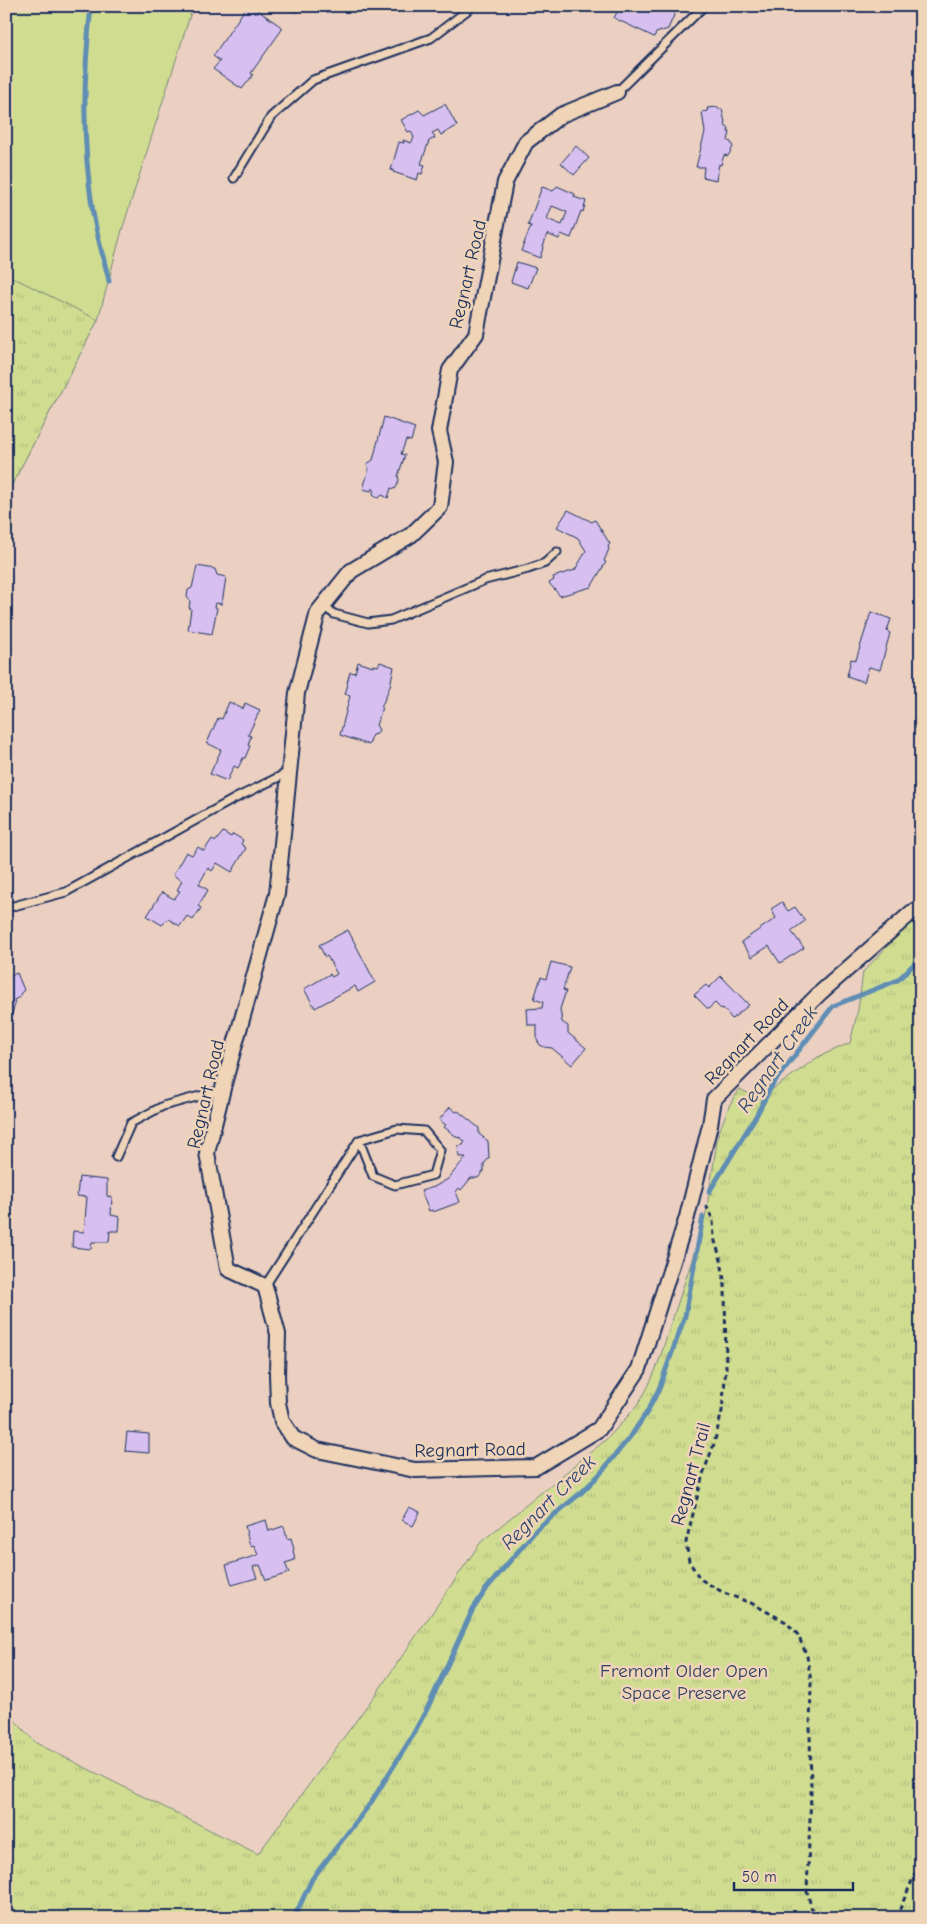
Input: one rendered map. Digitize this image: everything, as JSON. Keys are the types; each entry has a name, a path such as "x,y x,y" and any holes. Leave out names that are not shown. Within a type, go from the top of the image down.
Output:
{"street":[{"name":"Regnart Road","path":"617,92 560,115 526,142 505,182 476,334 450,370 439,431 446,462 440,507 411,535 351,571 318,612 298,693 277,894 222,1090 207,1153 228,1269 265,1286 278,1334 278,1403 282,1421 293,1438 317,1450 416,1470 536,1467 599,1429 639,1369 687,1217 710,1125 714,1099 820,993 911,913 921,908"}],"lane":[{"path":"234,178 271,117 313,80 431,38 473,6"},
{"path":"617,92 704,6"},
{"path":"323,606 334,614 368,623 392,620 485,580 520,572 545,563 557,552"},
{"path":"6,908 66,892 234,799 290,771"},
{"path":"116,1157 131,1123 164,1106 222,1090"},
{"path":"265,1286 358,1140 397,1129 424,1131 440,1150 432,1175 395,1185 374,1176 358,1140"}],"path":[{"name":"Regnart Trail","path":"705,1197 705,1203 713,1220 714,1238 721,1260 725,1286 726,1368 722,1411 714,1444 702,1474 686,1542 689,1561 700,1579 724,1593 751,1603 786,1622 798,1635 807,1656 811,1682 811,1793 807,1891 814,1918"},
{"path":"896,1918 921,1860"}],"green space":[{"path":"6,6 193,6 122,230 98,320 6,496"},
{"path":"6,274 98,320 6,496"},
{"name":"Fremont Older Open Space Preserve","path":"921,917 921,1918 6,1918 6,1711 36,1743 258,1854 378,1691 481,1542 608,1438 637,1406 658,1364 690,1266 706,1213 718,1135 729,1106 740,1089 759,1099 818,1057 850,1043 858,1010 863,972 905,928"}],"building":[{"path":"247,6 256,9 283,28 242,89 213,69 220,61 213,56"},
{"path":"281,6 299,6 297,12 280,9"},
{"path":"620,6 646,6 649,8 650,6 678,6 668,29 656,33 654,37 614,18"},
{"path":"445,104 457,126 441,135 438,130 432,133 435,138 429,141 421,164 425,165 422,174 419,173 417,180 393,172 391,170 399,142 404,143 403,140 411,143 414,138 411,131 408,132 401,120 419,110 424,115"},
{"path":"718,107 718,109 722,109 726,127 729,128 728,132 730,132 728,141 731,142 733,147 728,156 724,155 721,165 719,164 716,180 703,177 704,167 696,167 705,132 702,112 708,111 707,108"},
{"path":"576,146 589,158 574,175 561,163"},
{"path":"557,186 575,194 574,197 586,201 571,238 561,234 559,239 547,234 540,258 521,251 531,226 528,225 542,187 553,191","holes":["552,206 567,212 562,225 547,219"]},
{"path":"517,262 536,268 528,288 511,282"},
{"path":"384,417 415,428 411,441 406,440 401,454 405,455 398,476 397,486 395,489 391,488 388,498 382,495 379,498 374,496 374,489 371,491 363,489 369,469 367,464 373,460"},
{"path":"568,510 592,522 595,520 610,544 604,561 606,562 591,587 560,596 549,583 554,580 553,577 575,570 586,551 578,538 557,527"},
{"path":"197,566 215,569 217,575 226,577 222,604 216,603 215,607 217,608 212,634 188,630 191,609 189,608 190,601 187,597 188,590 192,588"},
{"path":"871,612 891,619 887,631 890,633 880,670 869,667 864,682 847,676 851,659 856,660"},
{"path":"358,662 373,667 373,665 378,666 380,662 394,667 390,686 376,725 379,730 377,734 372,735 369,745 340,735 350,696 345,694 347,683 350,672 355,673"},
{"path":"229,702 243,709 245,703 260,710 248,735 251,736 248,745 250,746 245,758 243,758 238,768 234,766 227,781 210,774 221,750 207,743 218,718 222,719"},
{"path":"223,832 231,837 233,834 243,840 241,844 246,848 232,872 217,863 212,871 208,868 199,884 208,890 198,906 201,908 193,920 187,916 180,926 168,919 162,925 147,916 162,892 174,899 180,891 177,890 182,881 173,875 186,852 192,855 198,847 204,851 212,839 215,842"},
{"path":"782,902 788,911 795,907 805,921 791,931 804,948 780,963 769,946 752,957 741,942 776,918 771,909"},
{"path":"348,930 375,982 358,992 355,986 315,1008 304,989 330,974 332,977 337,974 319,945"},
{"path":"551,962 570,967 563,990 566,991 560,1009 562,1022 568,1026 568,1033 586,1048 572,1065 552,1048 540,1045 537,1040 537,1025 528,1025 527,1009 542,1008 543,1002 534,999 541,977 546,979"},
{"path":"17,973 24,990 20,994 21,996 14,1000 15,1004 12,1014 9,1013 6,1020 6,978"},
{"path":"721,976 749,1005 732,1019 723,1008 721,1009 715,1003 708,1009 694,995 706,985 709,988"},
{"path":"450,1107 479,1128 479,1134 488,1141 489,1158 484,1164 484,1171 478,1178 471,1178 461,1190 459,1188 456,1192 460,1202 433,1212 432,1210 429,1211 421,1191 434,1187 448,1179 466,1157 459,1157 458,1146 463,1145 465,1141 444,1127 446,1125 439,1120"},
{"path":"79,1177 107,1180 107,1196 112,1197 111,1215 120,1217 119,1231 110,1231 109,1242 92,1242 91,1249 72,1247 73,1231 84,1232 87,1197 77,1196"},
{"path":"127,1432 149,1434 149,1453 125,1451"},
{"path":"409,1507 420,1512 413,1526 402,1520"},
{"path":"266,1520 269,1531 284,1526 287,1539 291,1538 295,1560 285,1563 289,1573 266,1580 260,1565 253,1567 257,1578 232,1585 226,1565 258,1555 254,1545 250,1546 245,1526"}],"waterway":[{"path":"91,6 86,59 85,135 93,213 109,281"},
{"name":"Regnart Creek","path":"709,1192 756,1116 772,1085 833,1006 898,980 921,957"},
{"name":"Regnart Creek","path":"294,1918 312,1879 370,1804 410,1740 428,1707 473,1609 487,1588 537,1529 582,1492 600,1474 633,1433 647,1412 659,1389 685,1316 703,1217"}]}
